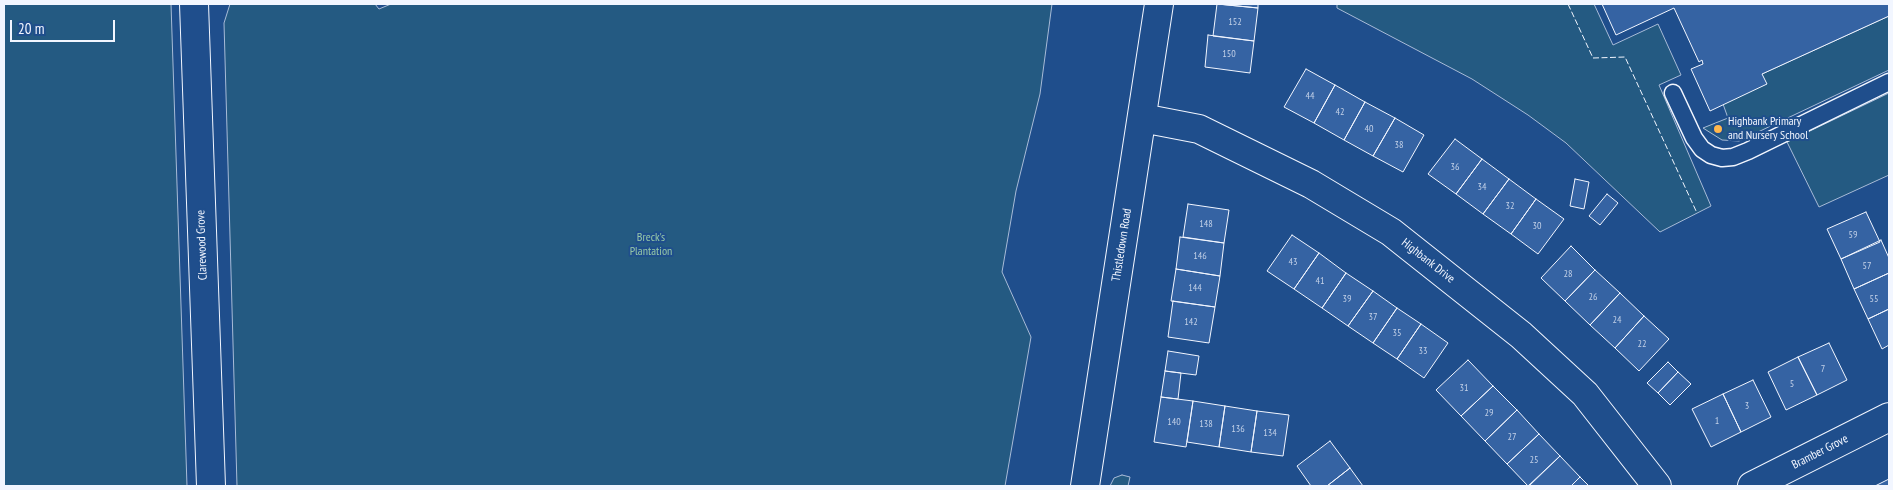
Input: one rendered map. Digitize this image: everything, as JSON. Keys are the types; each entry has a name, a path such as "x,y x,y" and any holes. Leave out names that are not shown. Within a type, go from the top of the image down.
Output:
{"street":[{"name":"Clarewood Grove","path":"194,4 211,486"},
{"name":"Thistledown Road","path":"1085,486 1159,4"},
{"name":"Highbank Drive","path":"1142,118 1199,129 1311,184 1392,232 1521,335 1585,394 1657,486"},
{"name":"Bramber Grove","path":"1752,486 1889,417"}],"lane":[{"path":"1673,93 1694,138 1702,149 1711,155 1722,158 1734,157 1748,151 1889,82"}],"green space":[{"path":"4,4 171,4 187,486 4,486"},
{"name":"Breck's Plantation","path":"230,4 375,4 379,9 391,4 1052,4 1040,94 1016,191 1002,272 1031,337 1005,486 237,486 224,23"},
{"path":"1337,4 1594,4 1613,45 1658,24 1681,75 1659,85 1711,206 1660,232 1566,143 1528,115 1472,79 1337,8"},
{"path":"1889,16 1889,70 1739,141 1722,140 1703,128 1728,118 1723,104 1762,74"},
{"path":"1889,93 1889,175 1819,207 1787,142"},
{"path":"1122,475 1130,477 1128,486 1110,486 1114,478"}],"building":[{"path":"1217,4 1258,8 1254,41 1213,36"},
{"path":"1218,4 1258,4 1258,8"},
{"path":"1602,4 1889,4 1889,16 1762,74 1767,84 1710,111 1691,69 1703,64 1702,60 1699,62 1674,8 1616,35"},
{"path":"1208,35 1254,41 1250,73 1205,67"},
{"path":"1306,69 1335,85 1314,123 1284,107"},
{"path":"1335,85 1365,102 1344,140 1314,123"},
{"path":"1365,102 1395,118 1373,156 1344,140"},
{"path":"1395,118 1424,135 1403,172 1373,156"},
{"path":"1455,139 1482,159 1456,194 1428,174"},
{"path":"1482,159 1509,179 1483,214 1456,194"},
{"path":"1509,179 1536,199 1511,234 1483,214"},
{"path":"1575,179 1589,182 1584,209 1570,206"},
{"path":"1607,194 1618,203 1600,225 1589,216"},
{"path":"1536,199 1564,219 1538,254 1511,234"},
{"path":"1188,204 1229,210 1224,243 1183,237"},
{"path":"1866,212 1880,242 1841,259 1827,229"},
{"path":"1292,235 1319,253 1294,289 1267,271"},
{"path":"1180,237 1224,243 1220,276 1176,269"},
{"path":"1881,240 1889,258 1889,273 1854,289 1841,259"},
{"path":"1571,246 1595,270 1565,301 1541,278"},
{"path":"1319,253 1346,273 1322,308 1294,289"},
{"path":"1176,269 1220,276 1215,307 1171,301"},
{"path":"1595,270 1620,293 1590,325 1565,301"},
{"path":"1346,273 1373,291 1348,326 1322,308"},
{"path":"1889,273 1889,309 1868,319 1854,289"},
{"path":"1373,291 1397,308 1373,343 1348,326"},
{"path":"1620,293 1644,316 1615,348 1590,325"},
{"path":"1173,301 1215,307 1209,343 1168,337"},
{"path":"1397,308 1421,324 1397,359 1373,343"},
{"path":"1889,309 1889,345 1882,349 1868,319"},
{"path":"1644,316 1669,339 1639,371 1615,348"},
{"path":"1421,324 1448,343 1424,378 1397,359"},
{"path":"1829,343 1847,380 1817,395 1798,357"},
{"path":"1168,351 1199,356 1196,375 1165,371"},
{"path":"1798,357 1817,395 1786,410 1768,372"},
{"path":"1468,360 1493,386 1461,416 1436,390"},
{"path":"1668,362 1678,372 1658,393 1647,383"},
{"path":"1165,371 1181,373 1178,399 1161,397"},
{"path":"1678,372 1691,384 1670,405 1658,393"},
{"path":"1753,380 1771,417 1741,432 1723,394"},
{"path":"1493,386 1517,410 1485,441 1461,416"},
{"path":"1723,394 1741,432 1711,447 1692,409"},
{"path":"1161,397 1193,401 1186,447 1154,442"},
{"path":"1193,401 1225,406 1219,447 1187,442"},
{"path":"1225,406 1257,411 1251,452 1219,447"},
{"path":"1517,410 1539,434 1507,464 1485,441"},
{"path":"1257,411 1289,415 1283,456 1251,452"},
{"path":"1539,434 1560,456 1528,486 1507,464"},
{"path":"1330,441 1350,468 1327,486 1311,486 1297,466"},
{"path":"1560,456 1580,477 1571,486 1529,486"},
{"path":"1350,468 1363,486 1327,486"},
{"path":"1580,477 1589,486 1571,486"},
{"path":"1889,479 1889,486 1875,486"}],"fence":[{"path":"1568,4 1593,58 1625,57 1697,213"}],"place":[{"name":"Highbank Primary and Nursery School","path":"1718,129"}]}
